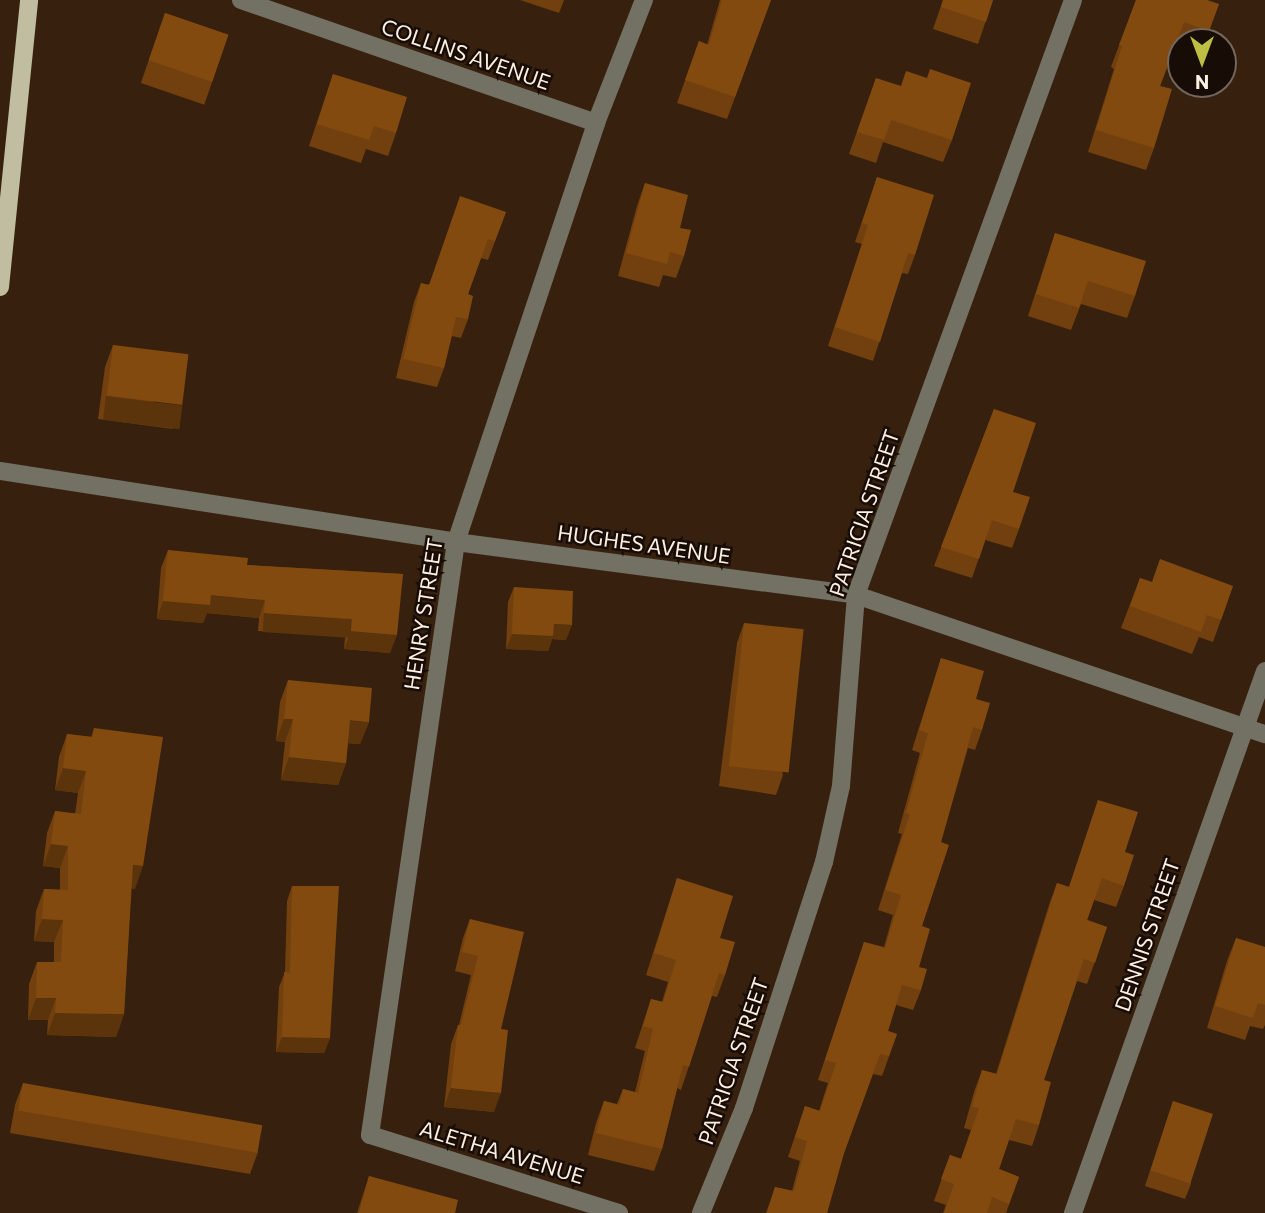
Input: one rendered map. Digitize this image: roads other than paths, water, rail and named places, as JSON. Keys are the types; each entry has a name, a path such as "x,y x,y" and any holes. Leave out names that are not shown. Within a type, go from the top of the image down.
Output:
{"main road":[{"path":"0,287 29,0"}],"street":[{"name":"COLLINS AVENUE","path":"241,0 596,123"},
{"name":"HENRY STREET","path":"370,1135 456,542 596,123 644,0"},
{"name":"PATRICIA STREET","path":"701,1213 744,1108 824,862 841,786 856,595 1073,0"},
{"name":"HUGHES AVENUE","path":"0,471 456,542 856,595 1265,734"},
{"name":"DENNIS STREET","path":"1073,1213 1265,671"},
{"name":"ALETHA AVENUE","path":"370,1135 619,1213"}]}
